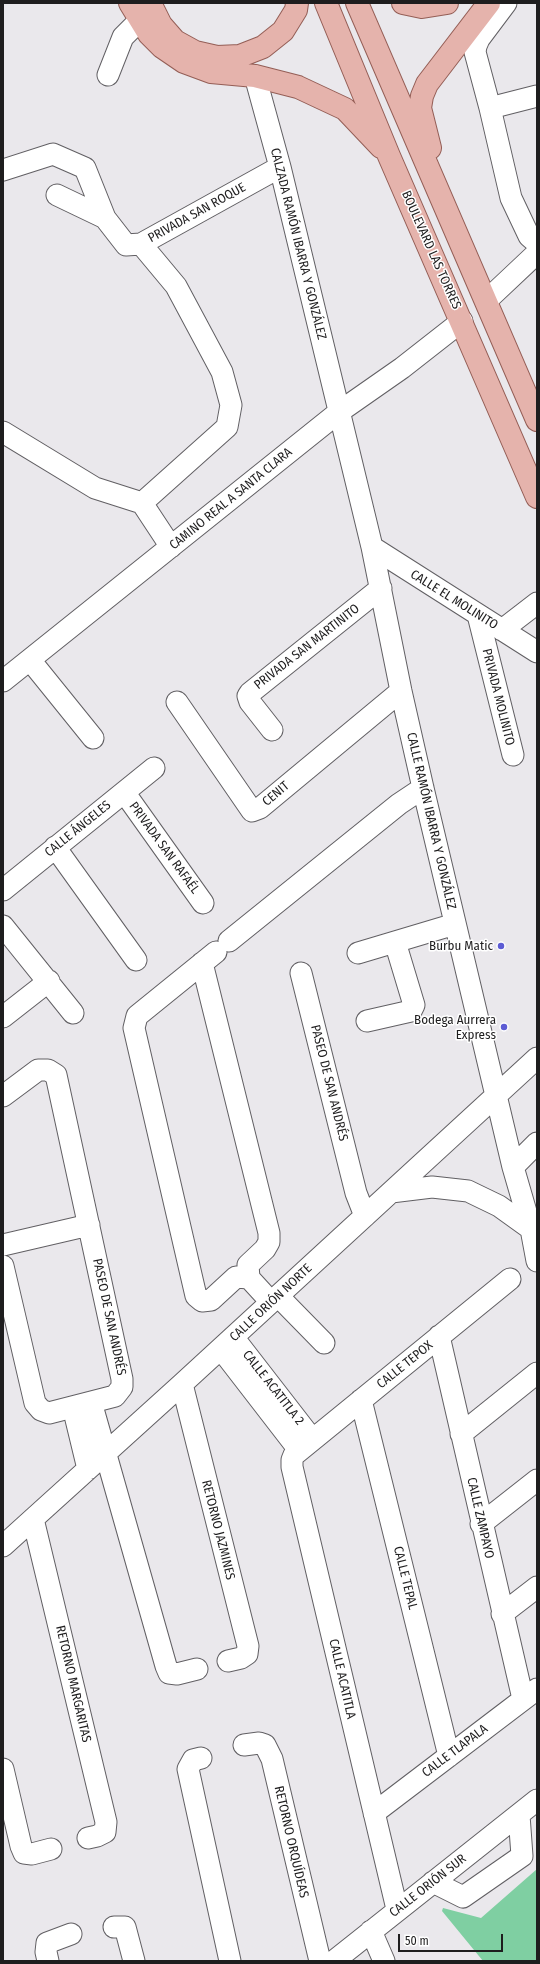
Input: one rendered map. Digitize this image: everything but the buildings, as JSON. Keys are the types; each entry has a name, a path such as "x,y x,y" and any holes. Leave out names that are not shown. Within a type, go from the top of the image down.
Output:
{"main road":[{"path":"140,9 161,25 175,41 195,52 217,57 240,56 263,47 283,30 296,10 297,3"},
{"name":"BOULEVARD LAS TORRES","path":"326,3 389,156 462,321 537,497"},
{"path":"357,3 537,420"},
{"path":"404,3 422,6 447,3"},
{"path":"446,212 420,108 422,96 427,84 489,3"},
{"path":"140,9 149,34 162,47 184,62 211,72 255,76 298,86 345,109 389,156"}],"street":[{"path":"506,3 478,39 475,52 511,198 529,236 537,243"},
{"path":"108,75 123,37 140,9"},
{"name":"CALZADA RAMÓN IBARRA Y GONZÁLEZ","path":"255,76 280,167 339,412"},
{"path":"490,108 537,96"},
{"name":"PRIVADA SAN ROQUE","path":"3,170 53,154 85,168 105,218 126,245 141,244 280,167"},
{"path":"58,194 105,218"},
{"path":"141,244 176,286 222,372 230,405 226,427 142,503"},
{"path":"486,301 537,253"},
{"name":"CAMINO REAL A SANTA CLARA","path":"3,682 339,412 402,368 462,321"},
{"name":"CALLE RAMÓN IBARRA Y GONZÁLEZ","path":"339,412 372,547 401,691 423,788 513,1167 531,1229 537,1261"},
{"path":"3,432 95,488 142,503 171,547"},
{"name":"CALLE EL MOLINITO","path":"372,547 537,652"},
{"name":"PRIVADA SAN MARTINITO","path":"272,730 250,702 248,696 250,692 381,588"},
{"path":"502,630 537,603"},
{"name":"PRIVADA MOLINITO","path":"478,615 513,755"},
{"path":"30,660 93,738"},
{"name":"CENIT","path":"177,702 252,811 260,808 401,691"},
{"name":"CALLE ÁNGELES","path":"3,890 154,768"},
{"path":"216,952 269,1233 269,1242 265,1249 244,1273 211,1300 202,1301 196,1296 134,1028 137,1016 216,952 393,809 423,788"},
{"name":"PRIVADA SAN RAFAÉL","path":"124,792 204,903"},
{"path":"55,847 136,960"},
{"path":"358,953 456,924"},
{"path":"3,926 49,981 73,1013"},
{"path":"367,1021 411,1011 414,1005 395,942"},
{"name":"PASEO DE SAN ANDRÉS","path":"301,973 356,1193 365,1216"},
{"path":"3,1017 49,981"},
{"name":"CALLE ORIÓN NORTE","path":"3,1546 227,1343 537,1058"},
{"name":"PASEO DE SAN ANDRÉS","path":"3,1096 38,1070 48,1070 56,1075 122,1378 122,1387 115,1396 49,1413 41,1410 35,1404 3,1266"},
{"path":"513,1167 537,1143"},
{"path":"391,1192 432,1187 468,1191 499,1206 531,1229"},
{"path":"3,1245 89,1225"},
{"path":"244,1273 324,1343"},
{"name":"CALLE TEPOX","path":"306,1445 510,1279"},
{"name":"CALLE ZAMPAYO","path":"440,1336 502,1614 530,1694"},
{"name":"CALLE ACATITLA 2","path":"227,1343 306,1445"},
{"path":"461,1434 537,1373"},
{"name":"RETORNO JAZMINES","path":"182,1384 248,1646 247,1654 241,1658 228,1661"},
{"name":"CALLE TEPAL","path":"361,1400 449,1756"},
{"path":"82,1404 104,1455 115,1487 169,1673 173,1674 197,1669"},
{"path":"82,1404 88,1470"},
{"name":"CALLE ACATITLA","path":"306,1445 294,1455 292,1467 397,1909"},
{"path":"481,1524 537,1480"},
{"name":"RETORNO MARGARITAS","path":"33,1519 106,1822 105,1832 88,1838"},
{"path":"502,1614 537,1587"},
{"name":"CALLE TLAPALA","path":"374,1813 530,1694"},
{"name":"RETORNO ORQUÍDEAS","path":"244,1745 259,1743 265,1745 272,1759 320,1961"},
{"path":"201,1758 193,1760 188,1768 230,1961"},
{"path":"3,1769 21,1846 24,1853 32,1854 51,1850"},
{"path":"433,1882 463,1897 522,1856 529,1809"},
{"name":"CALLE ORIÓN SUR","path":"334,1961 397,1909 529,1809"},
{"path":"114,1927 125,1927 134,1961"},
{"path":"371,1931 384,1961"},
{"path":"48,1961 46,1952 47,1944 72,1934"}],"green space":[{"path":"537,1869 537,1961 483,1961 442,1911 443,1908 481,1918"}],"place":[{"name":"Burbu Matic","path":"501,946"},
{"name":"Bodega Aurrera Express","path":"504,1027"}]}
